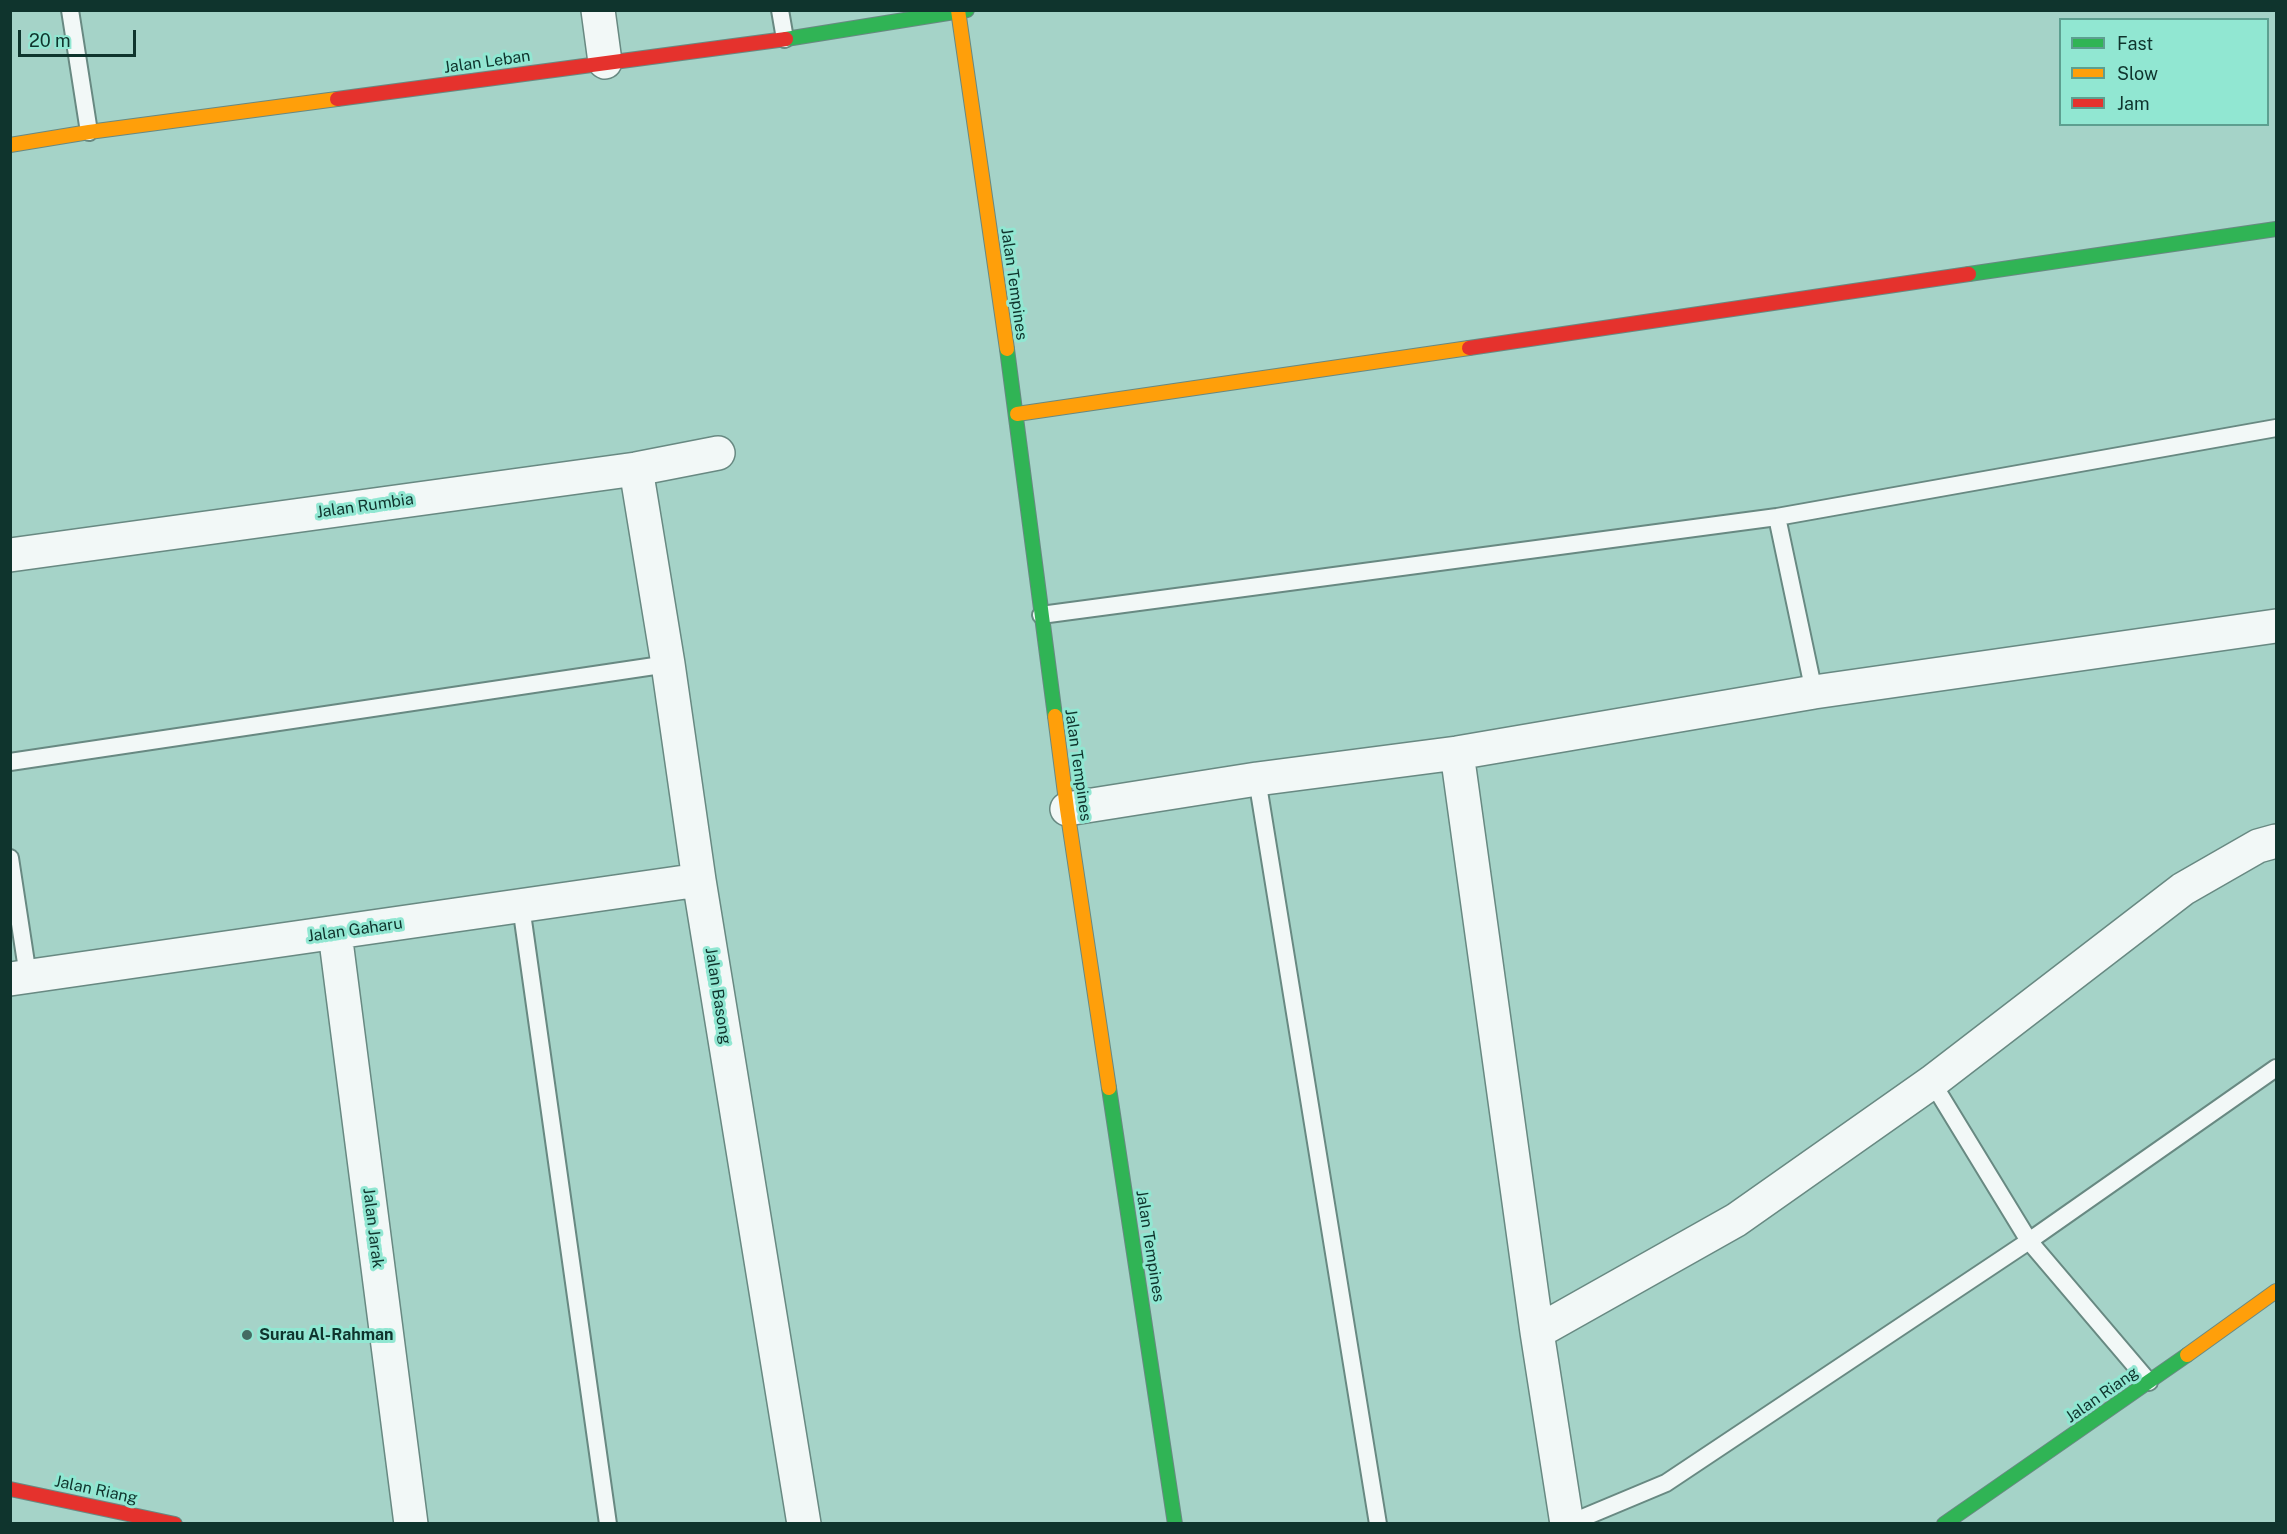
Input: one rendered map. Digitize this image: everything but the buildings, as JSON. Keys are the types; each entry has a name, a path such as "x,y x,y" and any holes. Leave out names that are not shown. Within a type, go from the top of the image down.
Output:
{"street":[{"path":"598,10 605,62"},
{"name":"Jalan Leban","path":"10,145 89,132 785,39 961,11"},
{"name":"Jalan Tempines","path":"961,11 1017,414 1067,809 1175,1524"},
{"path":"1017,414 2277,229"},
{"name":"Jalan Rumbia","path":"10,555 636,469 718,453"},
{"name":"Jalan Basong","path":"636,469 668,664 699,880 804,1524"},
{"path":"1067,809 1257,779 1457,753 1815,692 2277,626"},
{"path":"1457,753 1537,1332 1568,1524"},
{"path":"1537,1332 1736,1220 1932,1082 2183,889 2258,846 2277,841"},
{"name":"Jalan Gaharu","path":"19,978 699,880"},
{"name":"Jalan Jarak","path":"335,933 411,1524"},
{"name":"Jalan Riang","path":"1944,1524 2277,1291"},
{"name":"Jalan Riang","path":"10,1489 175,1524"}],"lane":[{"path":"70,10 89,132"},
{"path":"780,10 785,39"},
{"path":"1041,615 1778,517 2277,428"},
{"path":"1778,517 1815,692"},
{"path":"10,762 668,664"},
{"path":"1257,779 1378,1524"},
{"path":"10,858 19,978"},
{"path":"521,906 608,1524"},
{"path":"1568,1524 1666,1483 2029,1241 2277,1068"},
{"path":"1932,1082 2029,1241 2149,1382"}],"traffic: fast":[{"path":"786,39 967,10"},
{"path":"1969,274 2276,229"},
{"path":"1007,349 1055,716"},
{"path":"1109,1088 1175,1524"},
{"path":"1944,1524 2187,1355"}],"traffic: slow":[{"path":"958,10 1007,349"},
{"path":"10,145 89,132 337,99"},
{"path":"1017,414 1469,348"},
{"path":"1055,716 1109,1088"},
{"path":"2187,1355 2276,1291"}],"traffic: jam":[{"path":"337,99 786,39"},
{"path":"1469,348 1969,274"},
{"path":"10,1489 175,1524"}],"place":[{"name":"Surau Al-Rahman","path":"247,1335"}]}
